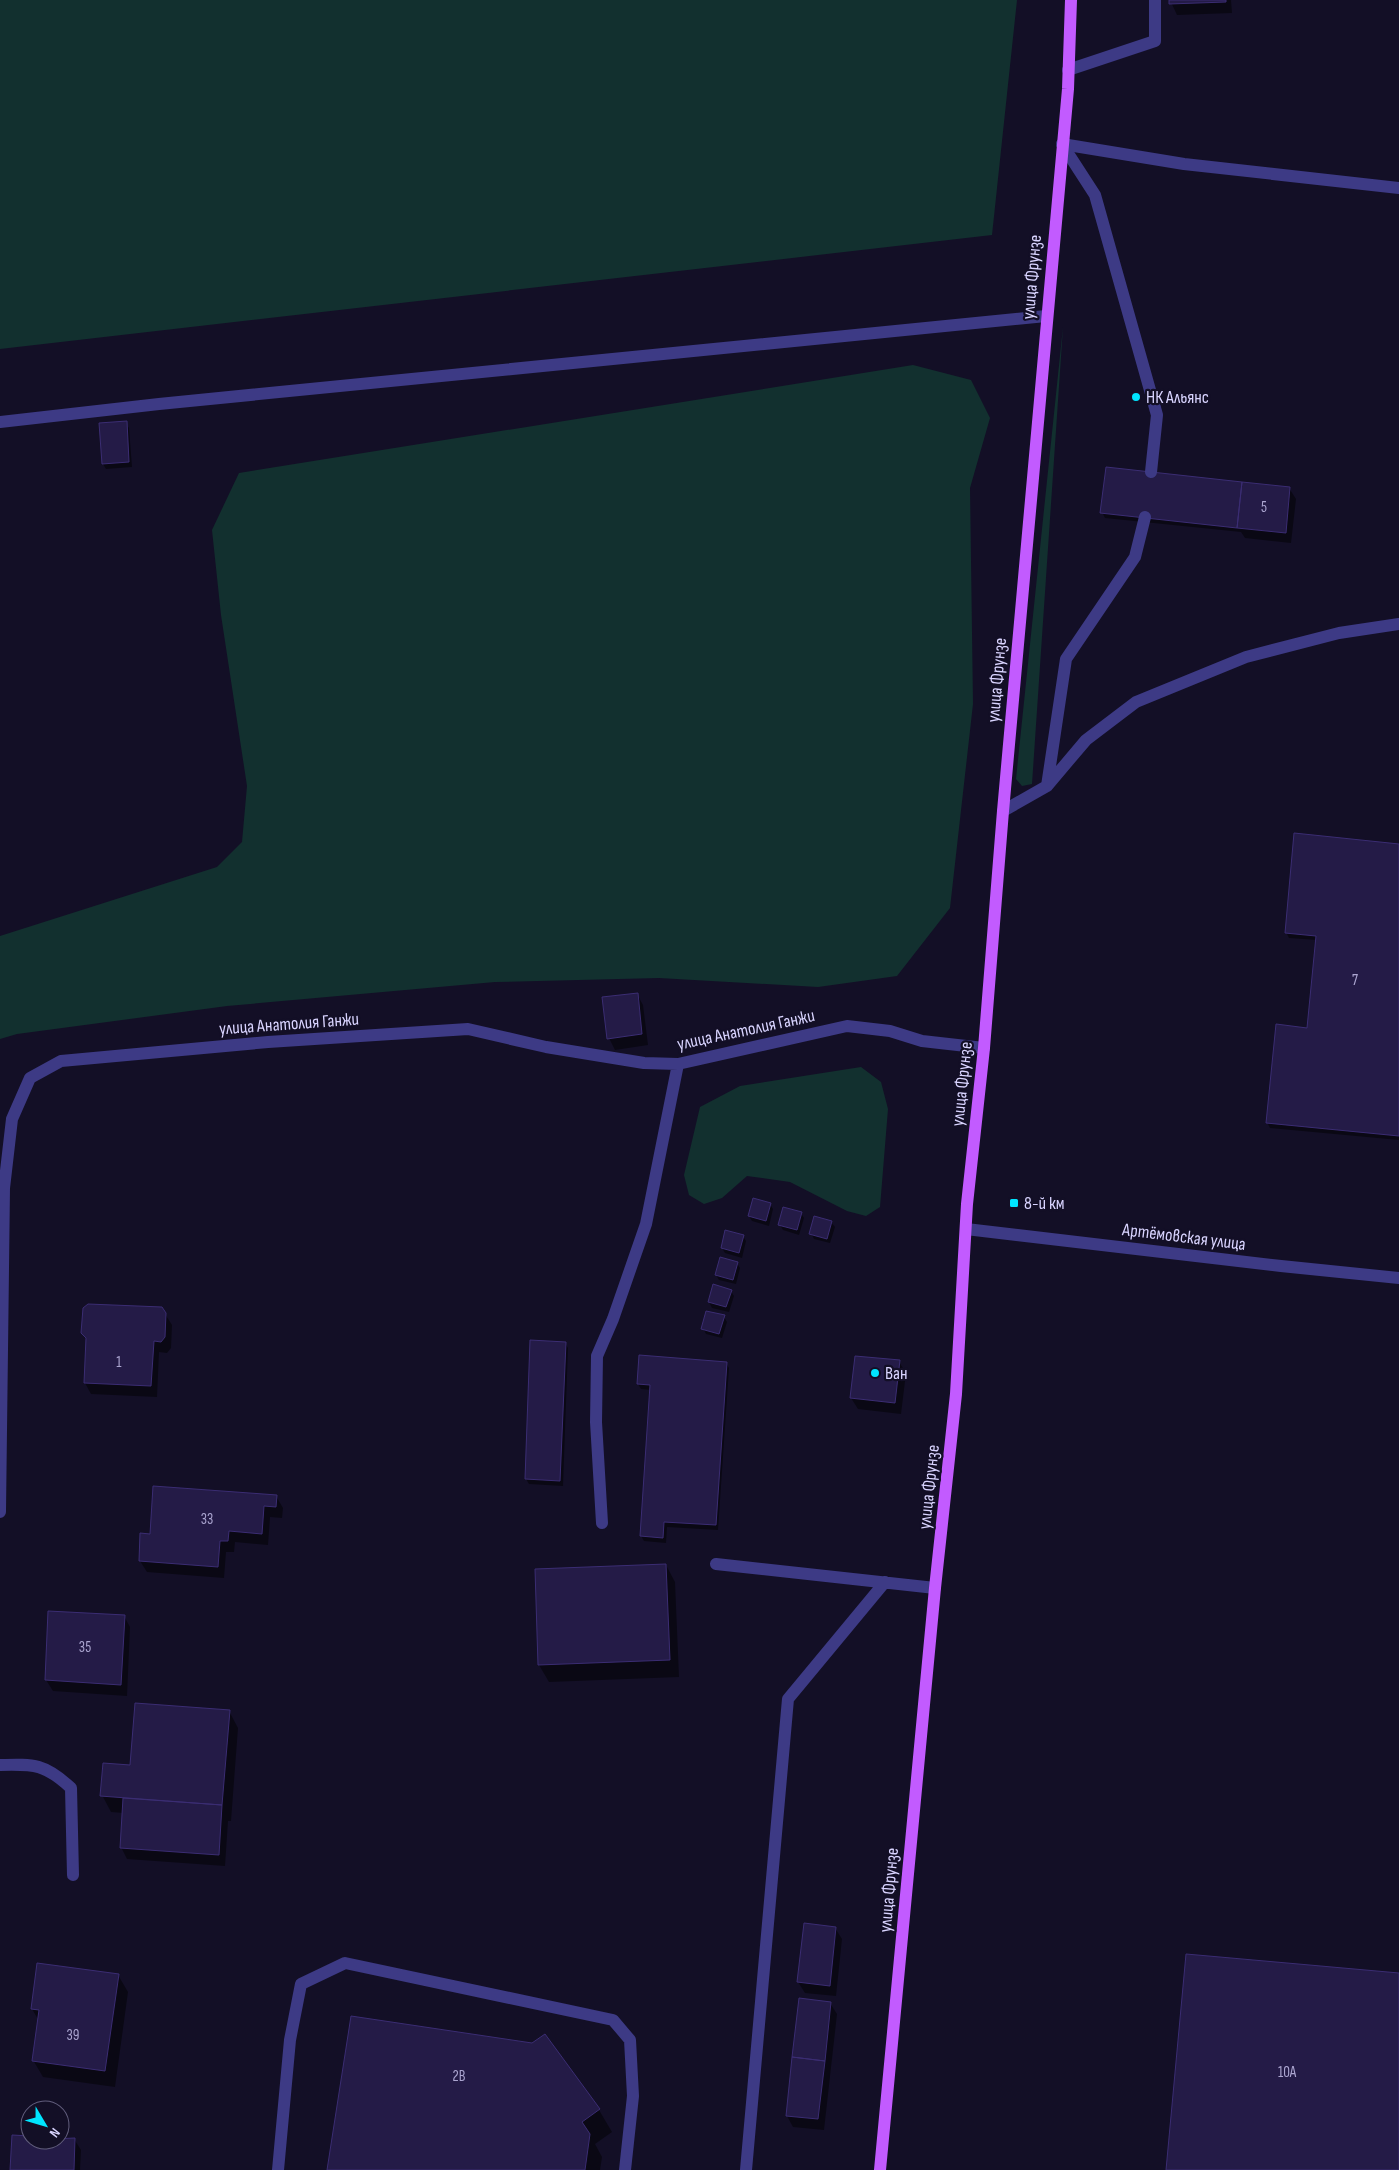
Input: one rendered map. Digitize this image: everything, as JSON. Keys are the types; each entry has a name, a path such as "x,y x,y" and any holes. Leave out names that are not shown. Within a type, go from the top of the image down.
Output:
{"main road":[{"name":"улица Фрунзе","path":"880,2170 935,1588 957,1386 967,1204 984,1048 1062,144 1068,70 1070,0"}],"street":[{"path":"1068,70 1156,41 1155,0"},
{"path":"1062,144 1184,164 1399,188"},
{"path":"1062,144 1096,195 1156,414 1151,472"},
{"path":"0,422 159,404 1046,316"},
{"path":"1048,786 1066,659 1135,557 1145,517"},
{"path":"1003,812 1048,786 1086,740 1136,702 1246,657 1339,633 1399,624"},
{"name":"улица Анатолия Ганжи","path":"0,1512 3,1396 4,1188 12,1119 30,1078 61,1061 268,1042 468,1029 546,1047 644,1063 678,1064 847,1026 890,1031 922,1041 984,1048"},
{"path":"602,1523 596,1422 597,1356 613,1319 646,1224 678,1064"},
{"name":"Артёмовская улица","path":"966,1229 1399,1278"},
{"path":"716,1564 935,1588"},
{"path":"746,2170 788,1699 885,1582"},
{"path":"0,1765 29,1764 54,1772 71,1788 73,1875"},
{"path":"278,2170 290,2040 302,1984 345,1962 612,2020 630,2040 633,2096 626,2170"}],"green space":[{"path":"0,0 1017,0 992,235 0,349"},
{"path":"1063,327 1032,784 1022,786 1016,779"},
{"path":"913,365 971,380 990,418 970,488 973,704 950,908 897,976 818,987 659,978 495,982 227,1006 17,1034 0,1039 0,936 217,867 242,842 247,786 221,615 212,530 239,473"},
{"path":"861,1067 881,1082 888,1109 880,1207 866,1216 847,1211 790,1182 747,1176 722,1198 704,1204 689,1195 684,1175 700,1107 740,1086"}],"building":[{"path":"1169,0 1226,0 1226,2 1169,4"},
{"path":"127,421 129,462 102,464 99,423"},
{"path":"1106,467 1242,482 1237,528 1100,513"},
{"path":"1242,482 1290,487 1286,533 1237,528"},
{"path":"1294,833 1399,844 1399,1136 1266,1123 1276,1024 1307,1028 1316,936 1285,933"},
{"path":"638,993 642,1034 607,1039 602,997"},
{"path":"753,1198 771,1203 766,1221 748,1216"},
{"path":"783,1207 802,1212 797,1230 778,1225"},
{"path":"814,1216 832,1221 827,1239 809,1234"},
{"path":"725,1230 744,1235 739,1253 721,1248"},
{"path":"720,1257 738,1262 733,1280 715,1275"},
{"path":"713,1284 732,1290 726,1307 708,1302"},
{"path":"88,1304 162,1307 166,1313 165,1337 161,1342 154,1341 151,1386 84,1383 86,1338 81,1333 83,1308"},
{"path":"706,1311 725,1315 719,1334 701,1329"},
{"path":"530,1340 566,1342 560,1481 525,1479"},
{"path":"639,1355 727,1362 716,1525 664,1522 663,1538 640,1536 650,1385 637,1384"},
{"path":"855,1356 900,1360 895,1403 850,1398"},
{"path":"153,1486 277,1495 276,1507 264,1506 262,1534 229,1531 228,1541 220,1541 218,1567 139,1561 140,1533 150,1534"},
{"path":"666,1564 670,1660 538,1665 535,1569"},
{"path":"48,1611 125,1615 121,1685 45,1680"},
{"path":"135,1703 230,1710 222,1805 100,1796 103,1763 130,1765"},
{"path":"123,1798 222,1805 219,1855 120,1848"},
{"path":"804,1923 836,1927 830,1986 797,1982"},
{"path":"1186,1954 1399,1973 1399,2170 1166,2170"},
{"path":"37,1963 119,1974 105,2071 32,2061 39,2010 31,2009"},
{"path":"799,1998 831,2002 825,2061 792,2057"},
{"path":"351,2016 532,2043 545,2034 600,2109 582,2122 590,2134 585,2170 327,2170"},
{"path":"792,2057 825,2061 818,2119 786,2116"},
{"path":"12,2135 20,2135 20,2150 70,2150 70,2138 75,2138 74,2170 10,2170"}],"place":[{"name":"НК Альянс","path":"1136,397"},
{"name":"8-й км","path":"1014,1203"},
{"name":"Ван","path":"875,1373"}]}
